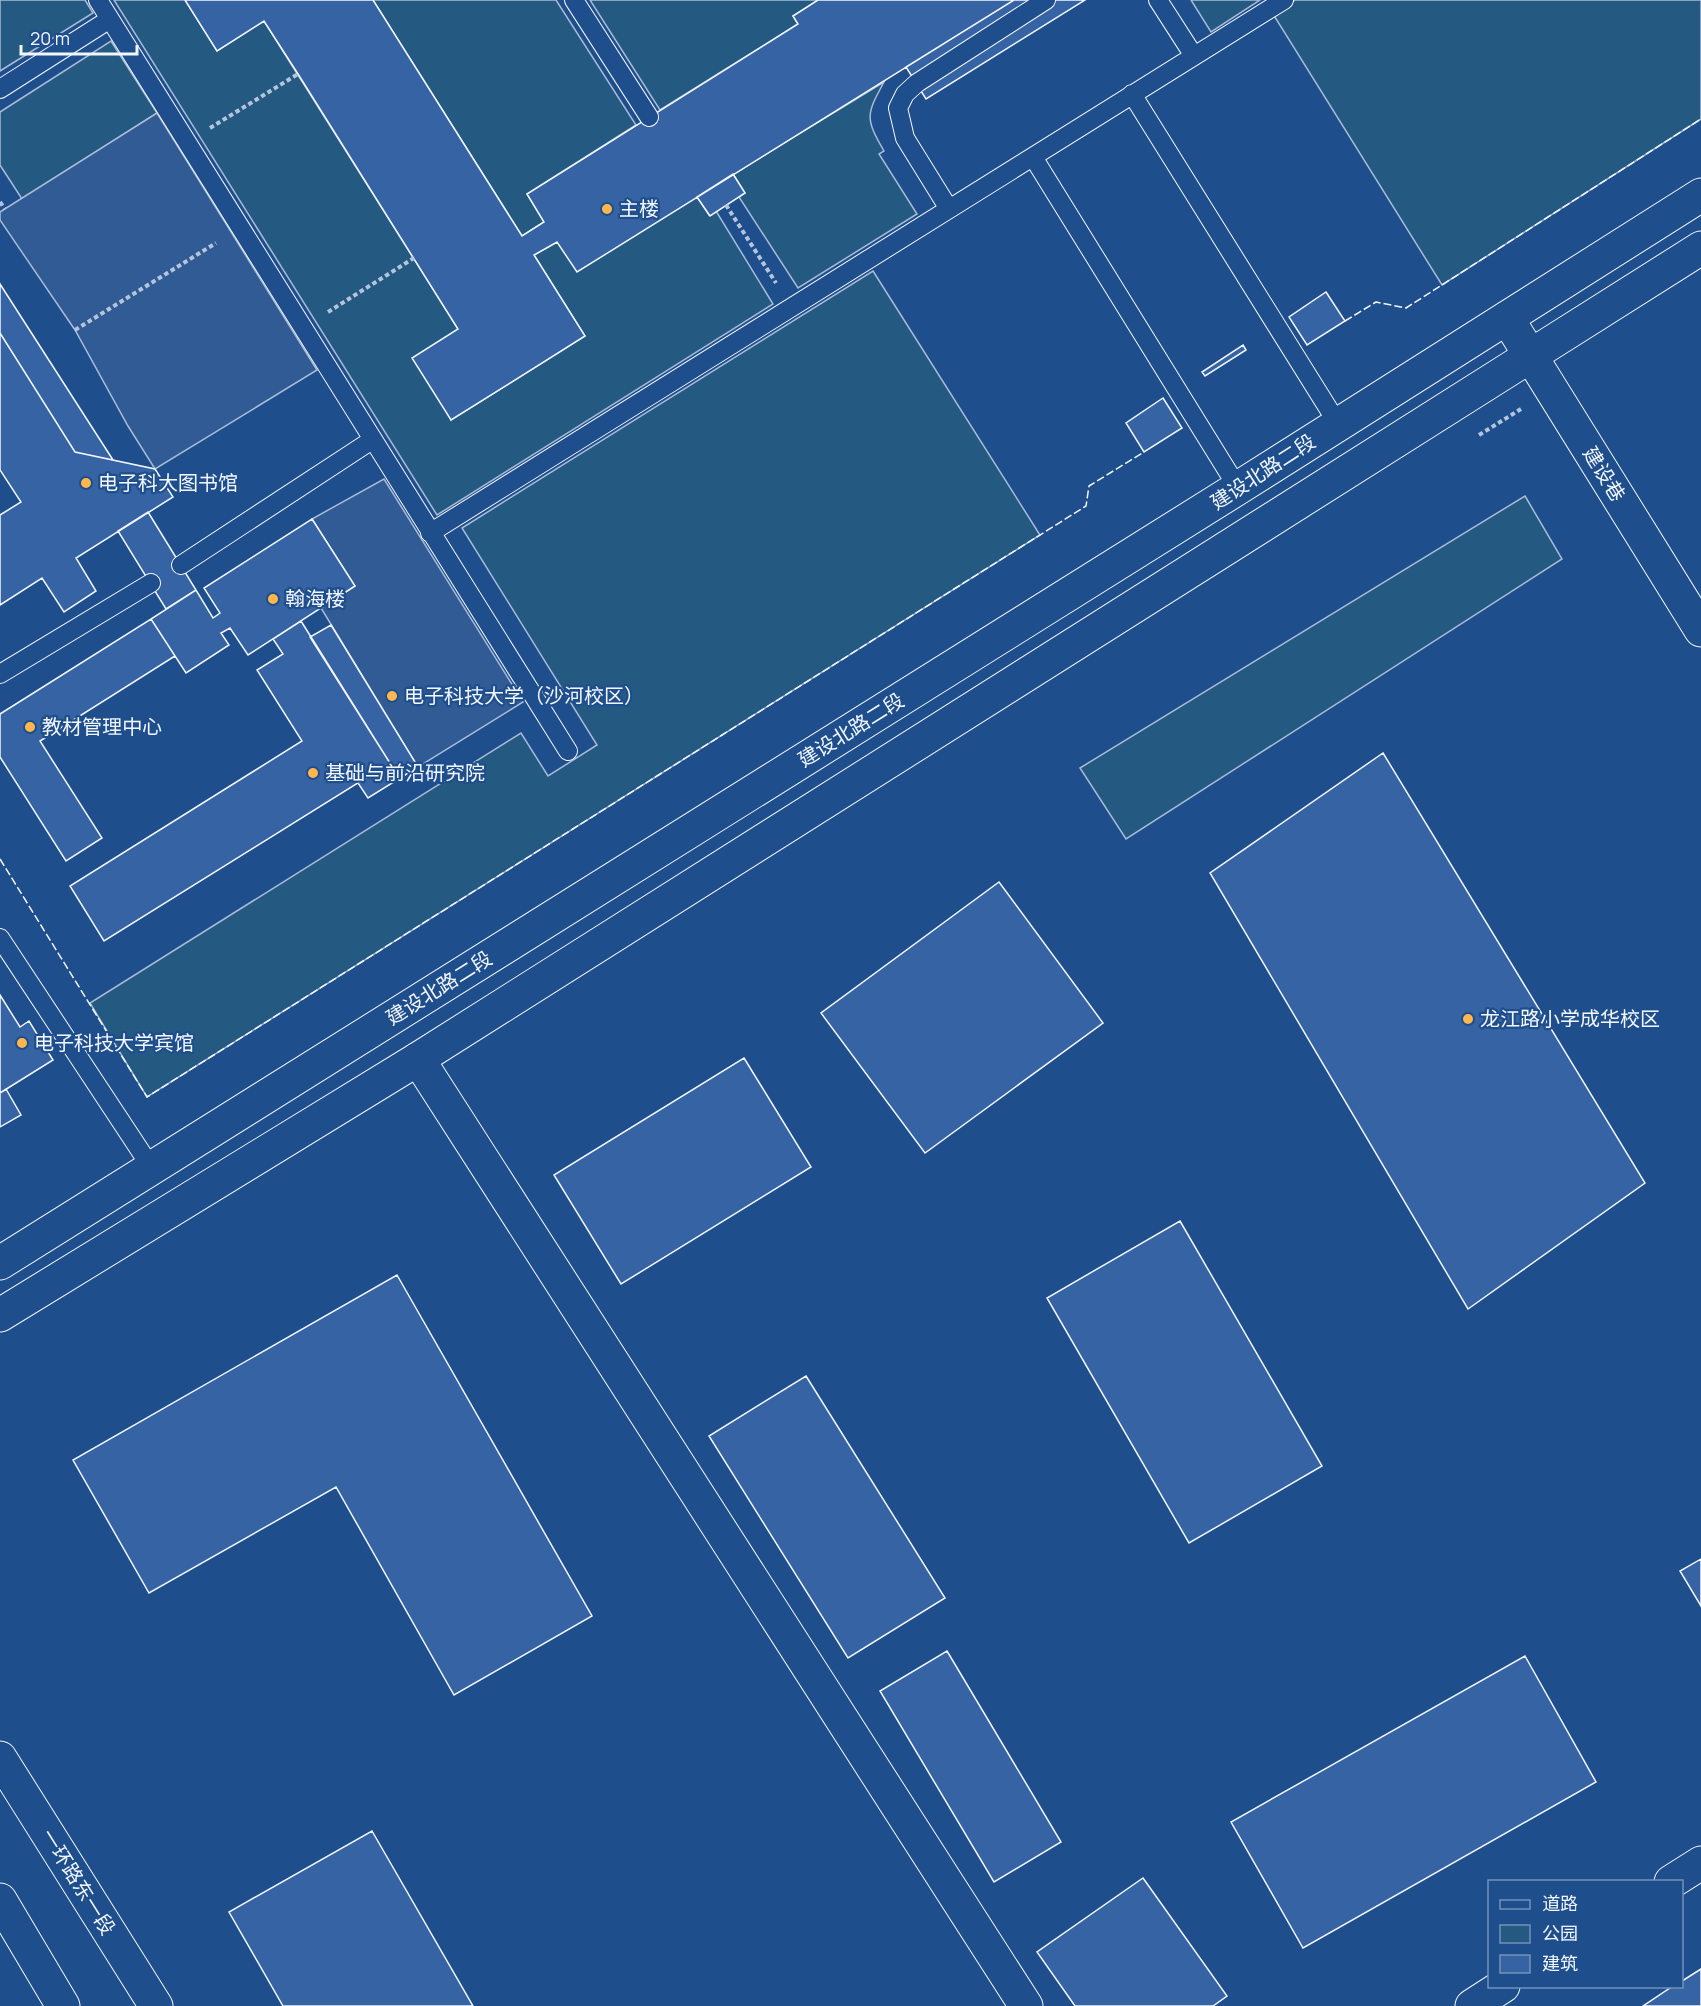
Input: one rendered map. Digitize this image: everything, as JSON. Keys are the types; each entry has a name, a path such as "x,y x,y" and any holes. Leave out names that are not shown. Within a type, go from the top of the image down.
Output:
{"main road":[{"name":"建设北路二段","path":"0,1263 1238,488 1701,195"},
{"path":"0,1315 418,1059 1701,248"},
{"name":"建设巷","path":"1507,318 1701,630"},
{"path":"418,1059 1026,2006"},
{"name":"一环路东一段","path":"0,1758 156,2006"},
{"path":"1673,1880 1701,1863"},
{"path":"0,1900 63,2006"},
{"path":"1472,2006 1500,1988"}],"lane":[{"path":"98,0 568,751"},
{"path":"574,0 649,117"},
{"path":"948,209 905,138 898,108 905,94 916,83 1046,0"},
{"path":"1158,0 1194,56"},
{"path":"430,533 1284,0"},
{"path":"0,90 110,19"},
{"path":"1132,94 1338,424"},
{"path":"1033,157 1238,488"},
{"path":"181,565 372,440"},
{"path":"0,674 151,583"},
{"path":"0,938 152,1167"}],"path":[{"path":"187,142 298,74"},
{"path":"0,202 5,209"},
{"path":"726,205 791,307"},
{"path":"75,330 240,228"},
{"path":"303,328 414,258"}],"green space":[{"path":"0,0 85,0 93,13 0,71"},
{"path":"114,0 185,0 217,51 264,21 458,329 451,420 585,336 534,255 557,242 697,197 709,215 716,211 773,304 437,515"},
{"path":"373,0 556,0 636,125 527,194 544,222 522,236"},
{"path":"590,0 818,0 793,16 798,24 660,110"},
{"path":"1191,0 1260,0 1211,32"},
{"path":"1295,0 1701,0 1701,119 1442,285 1273,14"},
{"path":"111,41 157,113 22,199 0,165 0,112"},
{"path":"884,82 871,110 873,131 884,151 879,154 917,214 798,288 739,197 745,193 733,174"},
{"path":"873,271 1040,535 147,1097 90,1003 521,733 548,776 597,745 462,528"},
{"path":"1525,496 1562,559 1126,839 1080,768"}],"shaded area":[{"path":"157,113 317,370 155,469 128,426 75,330 0,220 0,212"},
{"path":"384,479 523,702 418,767 321,608 355,586 312,519"}],"building":[{"name":"主楼","path":"185,0 373,0 522,236 544,222 527,194 798,24 793,16 818,0 1014,0 577,272 557,242 534,255 585,336 451,420 412,358 458,329 298,74 264,21 217,51"},
{"path":"1014,0 1085,0 926,99 906,67"},
{"path":"733,174 745,193 710,216 697,197"},
{"path":"0,284 113,460 75,452 0,333"},
{"path":"1326,292 1345,321 1307,345 1289,317"},
{"name":"电子科大图书馆","path":"0,333 75,452 155,469 173,497 76,558 96,591 64,612 42,578 0,605 0,515 21,502 0,470"},
{"path":"1243,345 1246,350 1205,376 1202,372"},
{"path":"1163,398 1182,428 1144,452 1126,423"},
{"path":"148,512 196,590 166,609 118,531"},
{"name":"翰海楼","path":"312,519 355,586 248,655 230,628 221,633 229,645 186,673 151,619 196,590 213,618 220,613 204,588"},
{"name":"教材管理中心","path":"151,619 175,656 40,741 102,838 66,861 0,757 0,714"},
{"name":"基础与前沿研究院","path":"301,621 390,763 104,941 70,886 302,741 257,670 283,654 273,639"},
{"path":"331,625 418,767 368,798 358,783 390,763 310,637"},
{"path":"1383,753 1645,1183 1468,1309 1210,873"},
{"path":"999,882 1103,1023 925,1153 821,1013"},
{"name":"电子科技大学宾馆","path":"0,995 20,1027 29,1021 53,1060 0,1093"},
{"path":"744,1058 811,1167 621,1284 554,1175"},
{"path":"6,1089 21,1115 0,1127 0,1093"},
{"path":"1180,1221 1322,1466 1189,1543 1047,1298"},
{"path":"397,1275 592,1616 454,1695 336,1487 149,1593 73,1460"},
{"path":"806,1376 945,1598 848,1658 709,1436"},
{"path":"1701,1559 1701,1606 1680,1571"},
{"path":"947,1651 1061,1842 994,1882 880,1691"},
{"path":"1525,1656 1596,1782 1303,1948 1231,1822"},
{"path":"372,1831 473,2006 283,2006 229,1912"},
{"path":"1143,1878 1227,1996 1213,2006 1075,2006 1037,1952"},
{"path":"1701,1969 1701,2006 1643,2006 1670,1988 1683,1988 1683,1980"}],"fence":[{"path":"1345,321 1376,302 1406,308 1701,119"},
{"path":"0,859 147,1097 1086,506 1089,486 1144,452"}],"place":[{"name":"主楼","path":"607,209"},
{"name":"电子科大图书馆","path":"86,483"},
{"name":"翰海楼","path":"273,599"},
{"name":"电子科技大学（沙河校区）","path":"392,696"},
{"name":"教材管理中心","path":"30,727"},
{"name":"基础与前沿研究院","path":"313,773"},
{"name":"龙江路小学成华校区","path":"1468,1019"},
{"name":"电子科技大学宾馆","path":"22,1043"}]}
